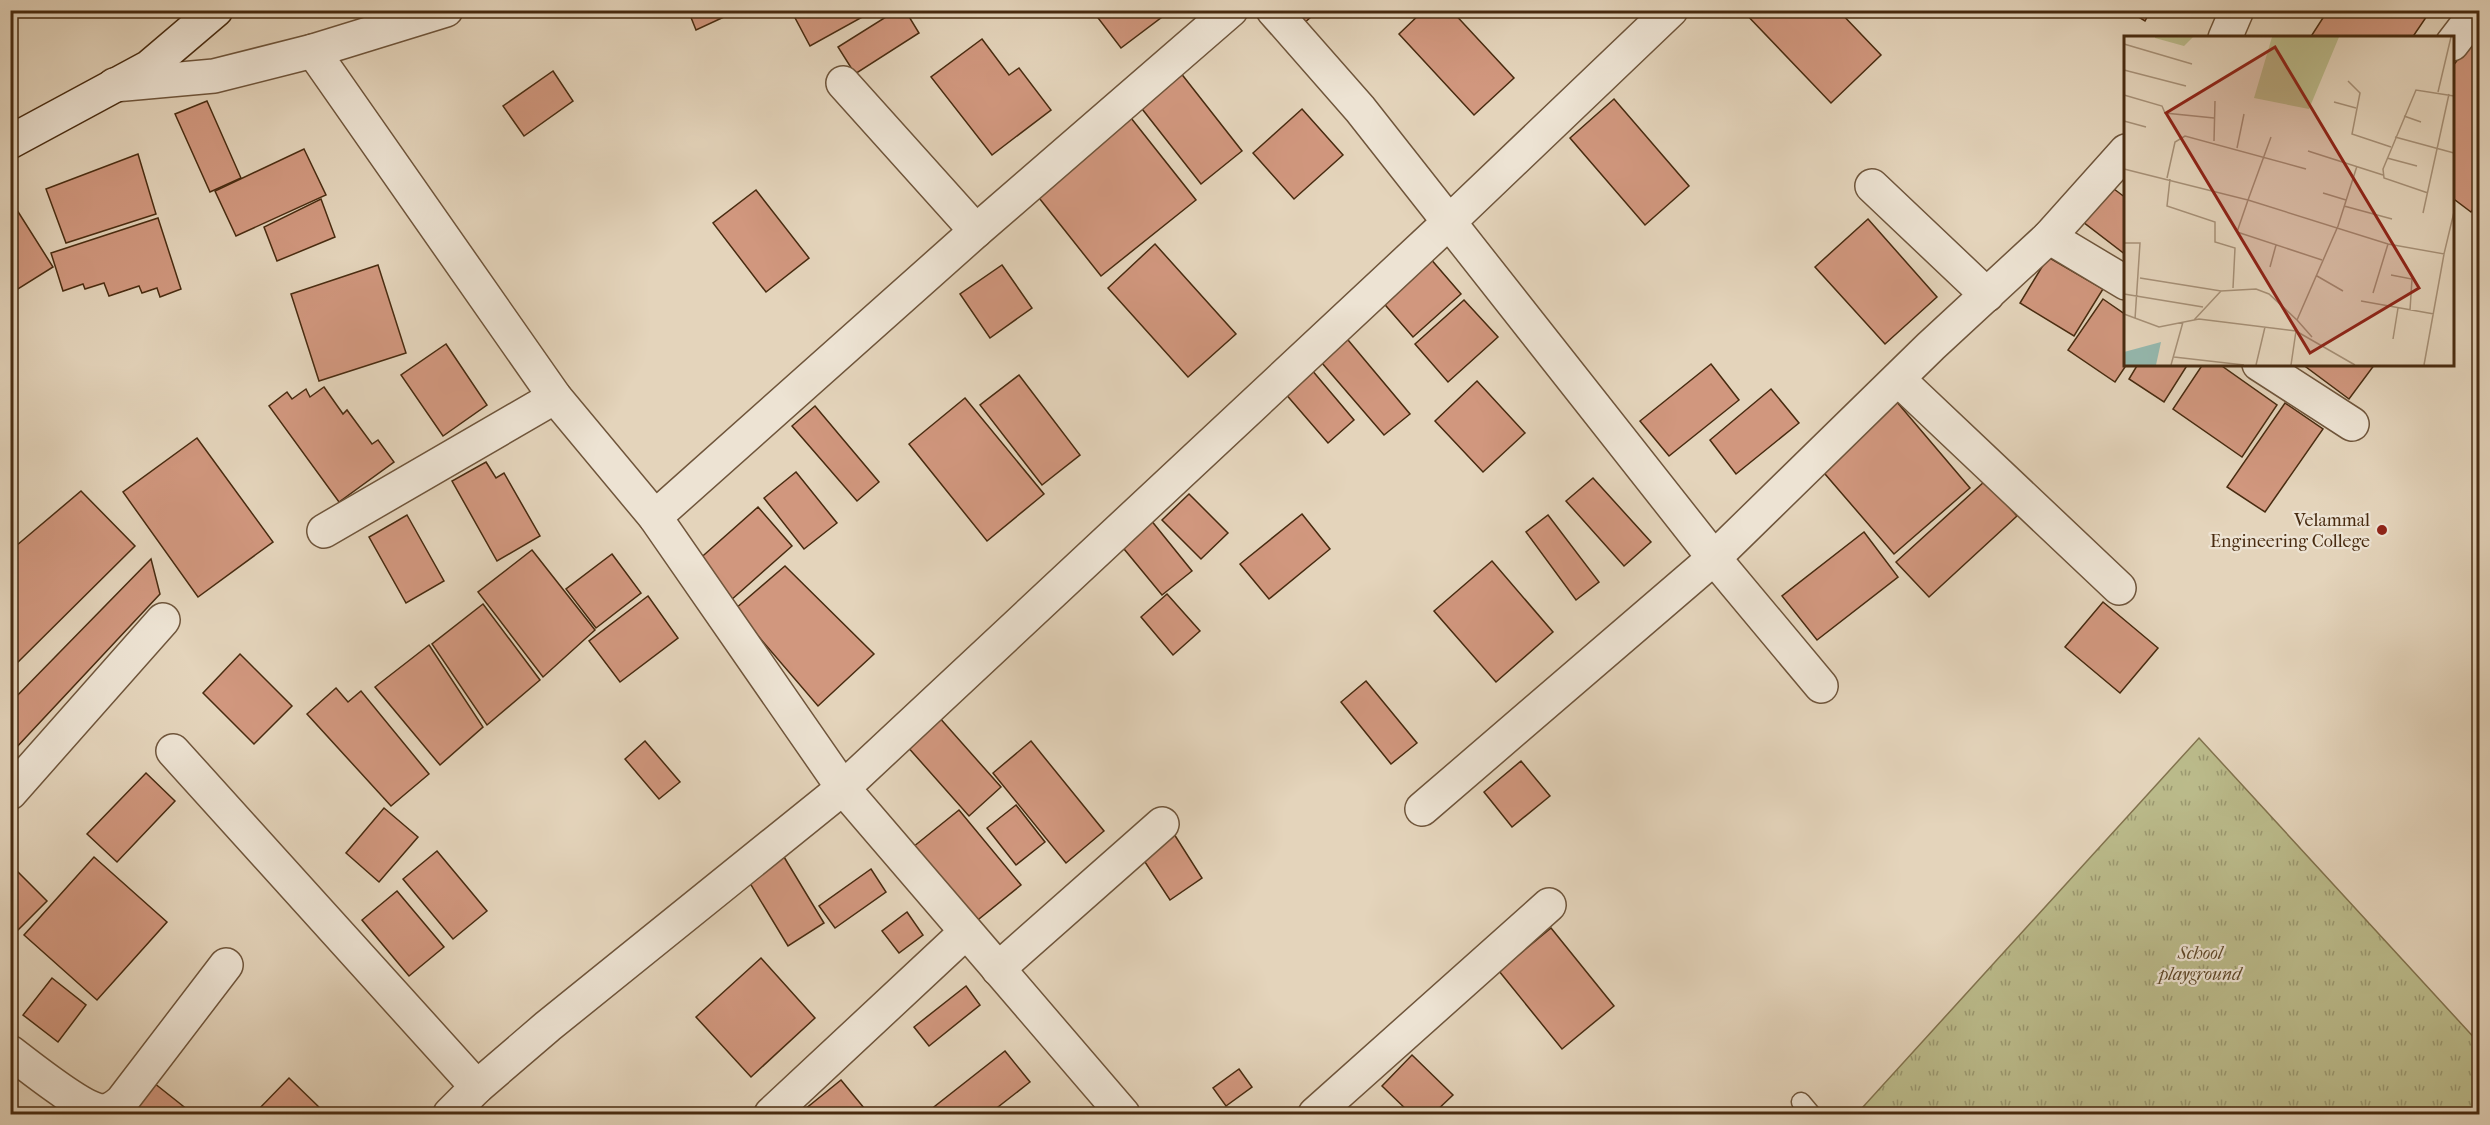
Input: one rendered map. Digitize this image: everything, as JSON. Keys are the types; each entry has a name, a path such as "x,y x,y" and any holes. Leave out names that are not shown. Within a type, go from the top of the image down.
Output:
{"street":[{"path":"10,142 150,67 216,10"},
{"path":"114,85 214,76 313,51 446,10"},
{"path":"655,517 976,231 1232,10"},
{"path":"1273,10 1360,110 1714,558 1821,686"},
{"path":"450,1114 477,1087 548,1026 843,788 1449,222 1671,10"},
{"path":"2226,36 2237,10"},
{"path":"2454,41 2478,10"},
{"path":"313,51 555,397 655,517 843,788 1123,1114"},
{"path":"843,83 976,231"},
{"path":"1422,809 1714,558 1899,378 2049,237 2124,153"},
{"path":"1872,186 1987,295"},
{"path":"2049,237 2124,282"},
{"path":"2262,366 2352,424"},
{"path":"1899,378 2119,588"},
{"path":"324,531 555,397"},
{"path":"10,793 163,620"},
{"path":"173,751 477,1087"},
{"path":"999,969 1162,824"},
{"path":"1314,1114 1549,905"},
{"path":"771,1114 966,932"},
{"path":"10,1052 82,1103 100,1111 110,1110 122,1101 226,965"}],"green space":[{"name":"School playground","path":"2199,738 2479,1043 2479,1114 1866,1114 1862,1108"}],"building":[{"path":"688,10 739,10 696,30"},
{"path":"800,10 875,10 810,46 793,14"},
{"path":"897,10 905,10 919,33 855,74 838,47"},
{"path":"1092,10 1157,10 1162,17 1121,48"},
{"path":"1291,10 1319,10 1303,24"},
{"path":"1424,10 1451,10 1514,78 1474,115 1399,34"},
{"path":"1742,10 1838,10 1881,55 1831,103"},
{"path":"2127,10 2151,10 2145,21"},
{"path":"2328,10 2431,10 2413,36 2311,36"},
{"path":"2480,31 2480,200 2471,212 2454,201 2454,64"},
{"path":"982,39 1009,75 1019,68 1051,110 992,155 931,77"},
{"path":"10,46 17,55 10,61"},
{"path":"553,71 573,101 524,136 503,106"},
{"path":"1180,72 1242,151 1201,184 1139,105"},
{"path":"1614,99 1689,186 1645,225 1570,138"},
{"path":"207,101 241,178 210,192 175,114"},
{"path":"1302,109 1343,155 1294,199 1253,153"},
{"path":"1131,118 1196,200 1101,276 1036,194"},
{"path":"304,149 326,195 236,236 215,191"},
{"path":"138,154 156,214 66,243 46,189"},
{"path":"2102,180 2124,196 2124,253 2074,215"},
{"path":"756,190 809,258 766,292 713,223"},
{"path":"10,199 53,267 10,294"},
{"path":"321,199 335,237 277,261 264,227"},
{"path":"158,218 181,289 160,297 157,288 142,293 139,286 109,296 104,283 85,289 83,284 63,291 51,253"},
{"path":"1868,219 1937,297 1885,344 1815,267"},
{"path":"1155,244 1236,334 1188,377 1108,288"},
{"path":"1429,257 1461,294 1413,337 1380,299"},
{"path":"2048,257 2103,289 2074,336 2020,303"},
{"path":"378,265 406,353 319,381 291,294"},
{"path":"1002,265 1032,308 990,338 960,294"},
{"path":"2103,299 2124,314 2126,366 2115,382 2068,350"},
{"path":"1464,300 1498,337 1448,382 1415,344"},
{"path":"1343,334 1410,414 1384,435 1316,356"},
{"path":"446,344 487,405 443,436 401,375"},
{"path":"1711,364 1739,400 1669,456 1640,421"},
{"path":"2137,366 2187,366 2164,402 2129,379"},
{"path":"2202,366 2222,366 2277,405 2242,457 2173,409"},
{"path":"2305,366 2374,366 2349,399"},
{"path":"1311,369 1354,420 1328,443 1284,392"},
{"path":"1019,375 1080,455 1042,485 980,405"},
{"path":"1477,381 1525,433 1483,472 1435,421"},
{"path":"324,387 343,414 347,410 372,444 378,440 394,462 339,502 269,406 287,392 292,399 306,389 310,397"},
{"path":"1771,389 1799,423 1736,474 1710,440"},
{"path":"965,398 1044,494 987,541 909,444"},
{"path":"1896,401 1970,488 1894,554 1819,467"},
{"path":"2285,403 2323,429 2265,512 2227,487"},
{"path":"815,406 879,482 857,501 792,426"},
{"path":"197,438 273,542 198,597 123,492"},
{"path":"486,462 496,478 504,473 540,536 497,561 452,481"},
{"path":"796,472 837,523 804,549 764,498"},
{"path":"1593,478 1651,542 1624,566 1566,501"},
{"path":"1985,481 2017,516 1929,597 1896,562"},
{"path":"81,491 135,546 10,670 10,551"},
{"path":"1189,494 1228,533 1201,559 1162,520"},
{"path":"758,507 792,546 730,601 696,562"},
{"path":"1146,514 1192,571 1162,595 1115,538"},
{"path":"1302,514 1330,549 1269,599 1240,564"},
{"path":"407,515 444,581 406,603 369,537"},
{"path":"1548,515 1599,582 1576,600 1526,532"},
{"path":"1864,532 1898,577 1817,640 1782,596"},
{"path":"532,550 595,630 543,677 478,592"},
{"path":"612,554 641,593 596,628 566,589"},
{"path":"151,559 160,594 14,750 10,747 10,703"},
{"path":"1492,561 1553,632 1496,682 1434,611"},
{"path":"785,566 874,654 818,706 735,609"},
{"path":"1167,594 1200,631 1173,655 1141,617"},
{"path":"648,596 678,638 620,682 589,641"},
{"path":"2103,602 2158,648 2120,693 2065,647"},
{"path":"483,604 540,680 487,725 432,644"},
{"path":"429,645 483,727 440,765 375,687"},
{"path":"240,654 292,706 254,744 203,693"},
{"path":"1366,681 1417,743 1391,764 1341,702"},
{"path":"336,688 348,702 361,691 429,774 391,806 307,714"},
{"path":"938,716 1001,787 969,816 906,745"},
{"path":"645,741 680,782 659,799 625,759"},
{"path":"1031,741 1104,831 1066,863 993,773"},
{"path":"1521,761 1550,796 1512,827 1484,792"},
{"path":"146,773 175,801 117,862 87,834"},
{"path":"1016,805 1045,842 1016,865 987,828"},
{"path":"384,808 418,837 379,882 346,853"},
{"path":"959,810 1021,885 974,923 913,847"},
{"path":"1174,834 1202,878 1170,900 1141,856"},
{"path":"437,851 487,911 453,939 403,879"},
{"path":"781,852 824,923 788,946 745,875"},
{"path":"94,857 167,922 97,1000 24,935"},
{"path":"12,866 47,901 18,930 10,923 10,868"},
{"path":"871,869 886,892 835,928 819,906"},
{"path":"397,891 444,947 409,976 362,920"},
{"path":"907,912 923,935 899,953 882,931"},
{"path":"1551,928 1614,1006 1562,1049 1499,971"},
{"path":"761,958 815,1018 751,1077 696,1017"},
{"path":"52,978 86,1005 58,1042 23,1015"},
{"path":"966,986 980,1005 929,1046 914,1027"},
{"path":"1005,1051 1030,1082 989,1114 925,1114"},
{"path":"1412,1055 1453,1095 1433,1114 1411,1114 1382,1086"},
{"path":"1239,1069 1252,1087 1226,1106 1213,1088"},
{"path":"289,1078 323,1111 320,1114 254,1114"},
{"path":"841,1080 869,1114 799,1114"},
{"path":"154,1083 193,1114 129,1114"}],"place":[{"name":"Velammal Engineering College","path":"2382,530"}]}
